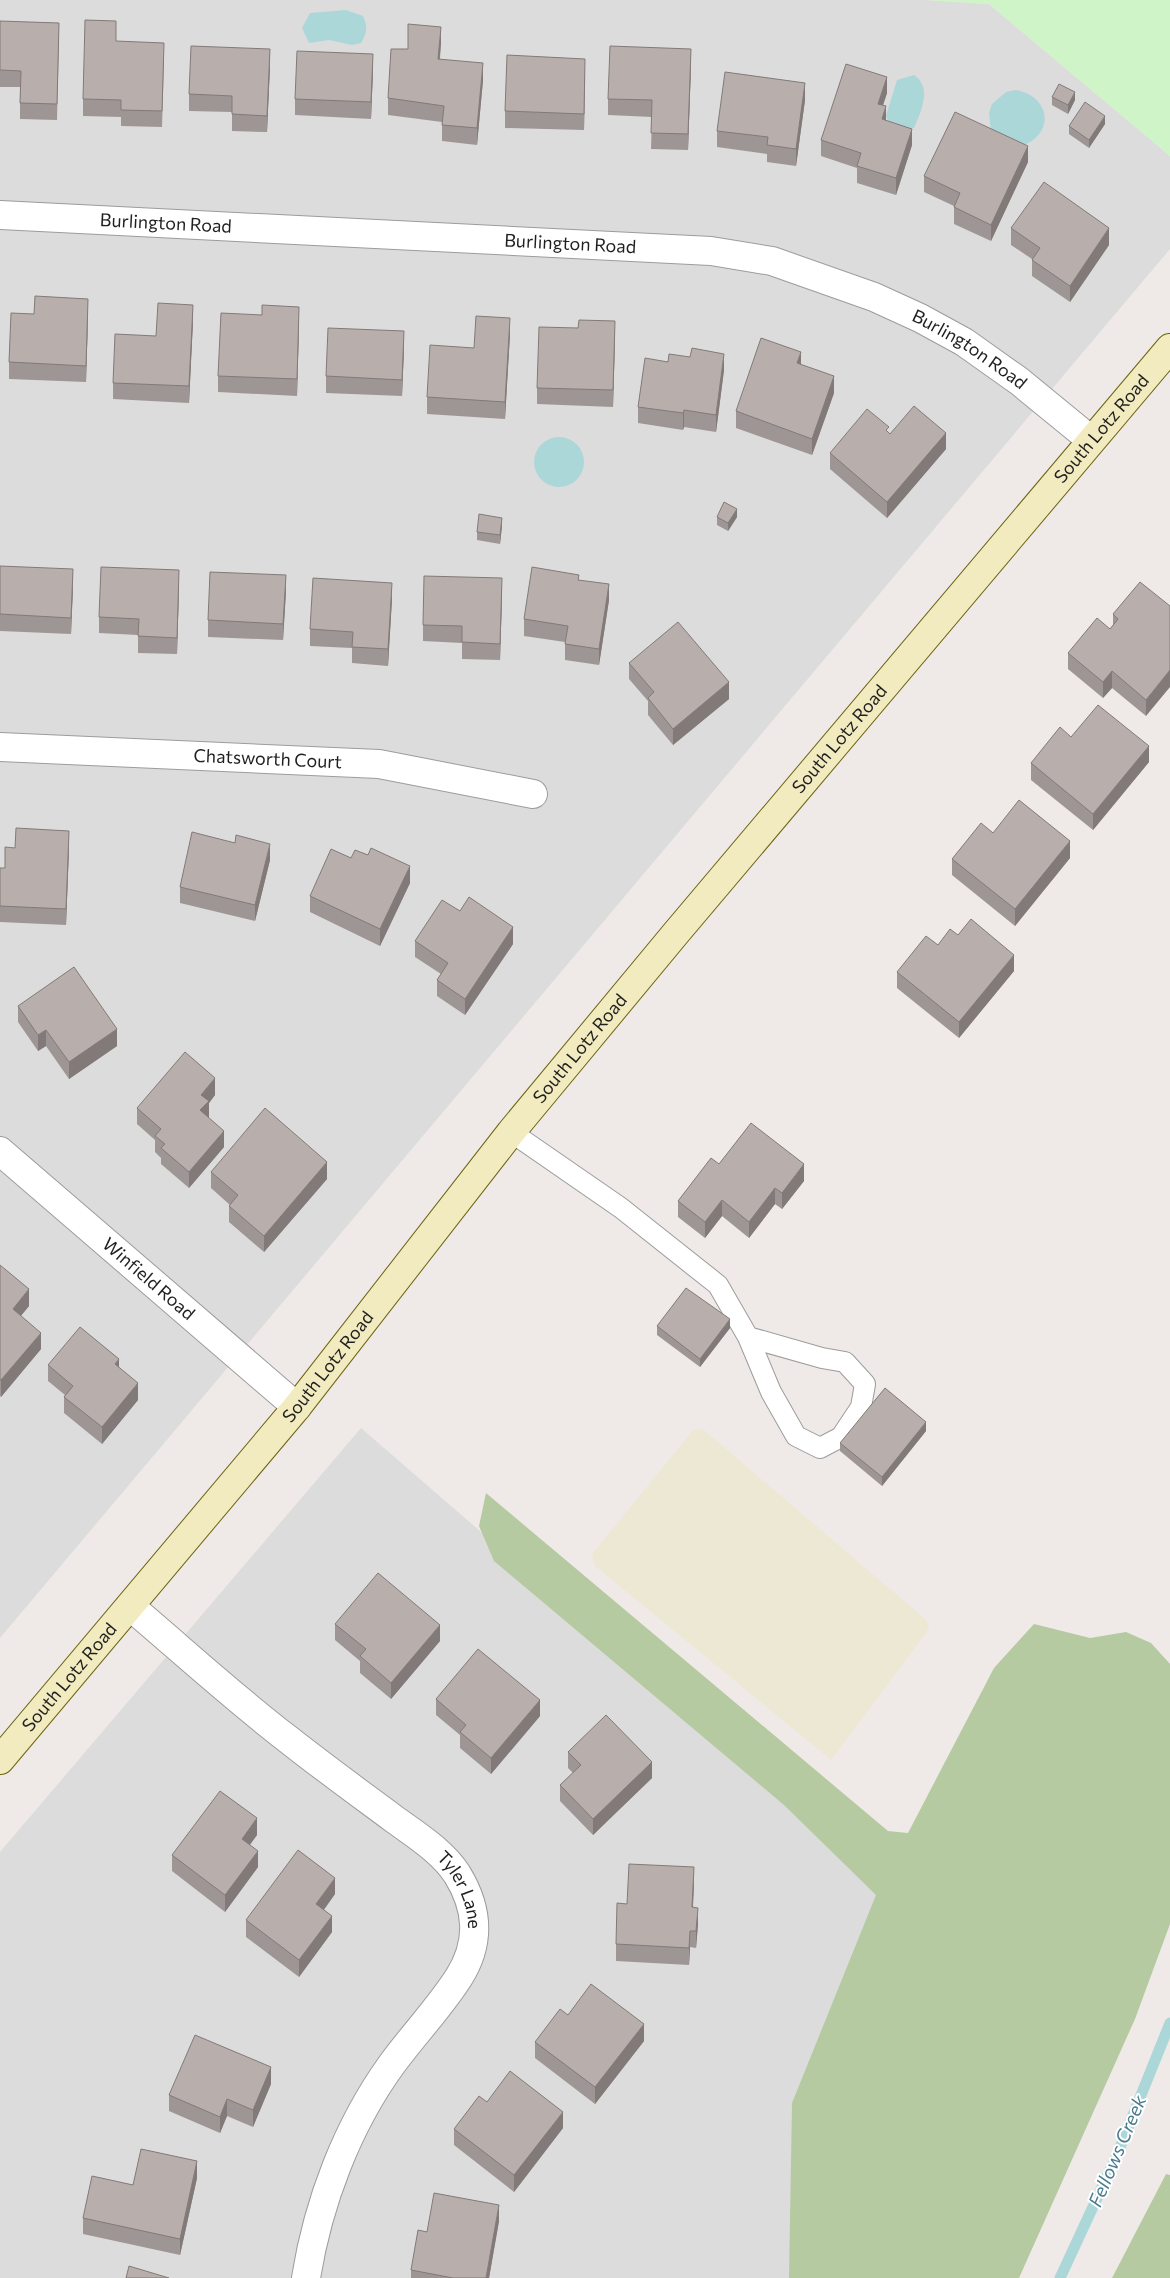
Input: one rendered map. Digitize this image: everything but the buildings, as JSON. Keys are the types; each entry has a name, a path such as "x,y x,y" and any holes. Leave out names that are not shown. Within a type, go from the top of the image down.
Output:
{"street":[{"name":"Burlington Road","path":"0,215 711,251 772,261 874,297 920,318 964,342 1019,381 1091,440"},
{"name":"South Lotz Road","path":"0,1760 131,1607 297,1407 511,1132 1170,348"},
{"name":"Chatsworth Court","path":"0,747 379,764 533,794"},
{"name":"Winfield Road","path":"0,1151 297,1407"},
{"name":"Tyler Lane","path":"131,1607 288,1740 433,1848 456,1872 470,1898 475,1928 470,1958 459,1977 391,2066 362,2112 342,2155 323,2204 311,2249 306,2278"}],"lane":[{"path":"511,1132 621,1208 718,1285 748,1337 772,1392 796,1436 820,1448 841,1437 861,1408 866,1384 845,1362 822,1358 748,1337"}],"shaded area":[{"path":"0,0 926,0 989,4 1170,156 1170,249 0,1638"},
{"path":"361,1428 935,1925 925,2278 0,2278 0,1852"},
{"path":"694,1429 704,1430 925,1619 929,1626 926,1633 831,1760 594,1565 592,1554"}],"green space":[{"path":"926,0 1170,0 1170,156 989,4"},
{"path":"486,1493 888,1831 908,1833 994,1668 1034,1624 1090,1638 1126,1632 1151,1643 1170,1664 1170,1924 1135,2019 1019,2278 789,2278 792,2103 876,1895 784,1805 494,1561 479,1526"},
{"path":"1166,2174 1170,2175 1170,2278 1112,2278"}],"water":[{"path":"346,10 363,16 366,30 361,43 352,45 329,40 309,43 302,28 310,13"},
{"path":"914,75 923,86 924,99 914,128 906,130 889,123 886,116 897,80"},
{"path":"1016,90 1036,99 1042,107 1044,115 1044,124 1040,133 1033,140 1022,146 991,132 989,113 992,104 1006,92"},
{"path":"559,437 569,439 577,444 582,452 584,462 582,472 577,480 569,485 559,487 549,485 541,480 536,472 534,462 536,452 541,444 549,439"}],"waterway":[{"name":"Fellows Creek","path":"1060,2278 1117,2155 1170,2023"}]}
